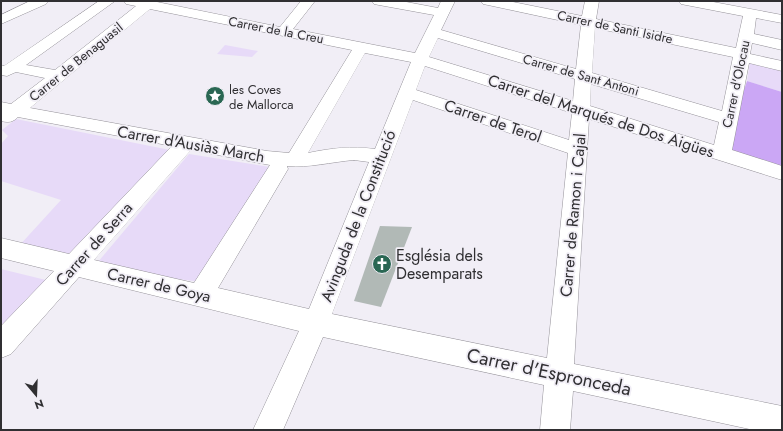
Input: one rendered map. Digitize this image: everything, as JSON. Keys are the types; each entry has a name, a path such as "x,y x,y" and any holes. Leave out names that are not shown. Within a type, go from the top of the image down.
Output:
{"street":[{"path":"1,20 41,1"},
{"path":"7,69 108,1"},
{"name":"Carrer de la Creu","path":"131,1 149,2 420,59"},
{"path":"284,31 308,1"},
{"name":"Carrer de Sant Antoni","path":"379,1 441,15 584,76 729,119"},
{"name":"Carrer de Santi Isidre","path":"488,1 590,11 782,66"},
{"path":"686,1 740,8 782,20"},
{"path":"708,1 782,16"},
{"name":"Carrer de Benaguasil","path":"6,114 59,76 149,2"},
{"name":"Carrer d'Olocau","path":"722,154 741,55 746,37 740,8"},
{"name":"Carrer de Ramon i Cajal","path":"555,430 590,11"},
{"name":"Avinguda de la Constitució","path":"268,430 316,323 420,59 441,15"},
{"path":"746,37 782,45"},
{"path":"200,295 286,165 361,47"},
{"name":"Carrer del Marqués de Dos Aigües","path":"420,59 782,172"},
{"path":"7,69 59,76"},
{"name":"Carrer de Terol","path":"407,92 578,150"},
{"name":"Carrer d'Ausiàs March","path":"6,114 186,143 267,158 286,165 326,156 354,153 381,157"},
{"name":"Carrer de Serra","path":"1,345 186,143"},
{"name":"Carrer de Goya","path":"1,248 316,323"},
{"name":"Carrer d'Espronceda","path":"316,323 782,421"}],"shaded area":[{"path":"225,45 258,51 252,57 217,54"},
{"path":"750,62 782,69 782,92 747,81"},
{"path":"747,81 782,92 782,173 722,154"},
{"path":"16,119 170,150 76,255 55,261 18,247 61,200 1,181 1,144 8,136 2,130"},
{"path":"189,154 270,167 203,282 92,269"},
{"path":"1,269 50,281 1,338"}],"building":[{"name":"Església dels Desemparats","path":"380,226 412,227 381,307 354,301"}],"place":[{"name":"les Coves de Mallorca","path":"215,96"},
{"name":"Església dels Desemparats","path":"382,264"}]}
